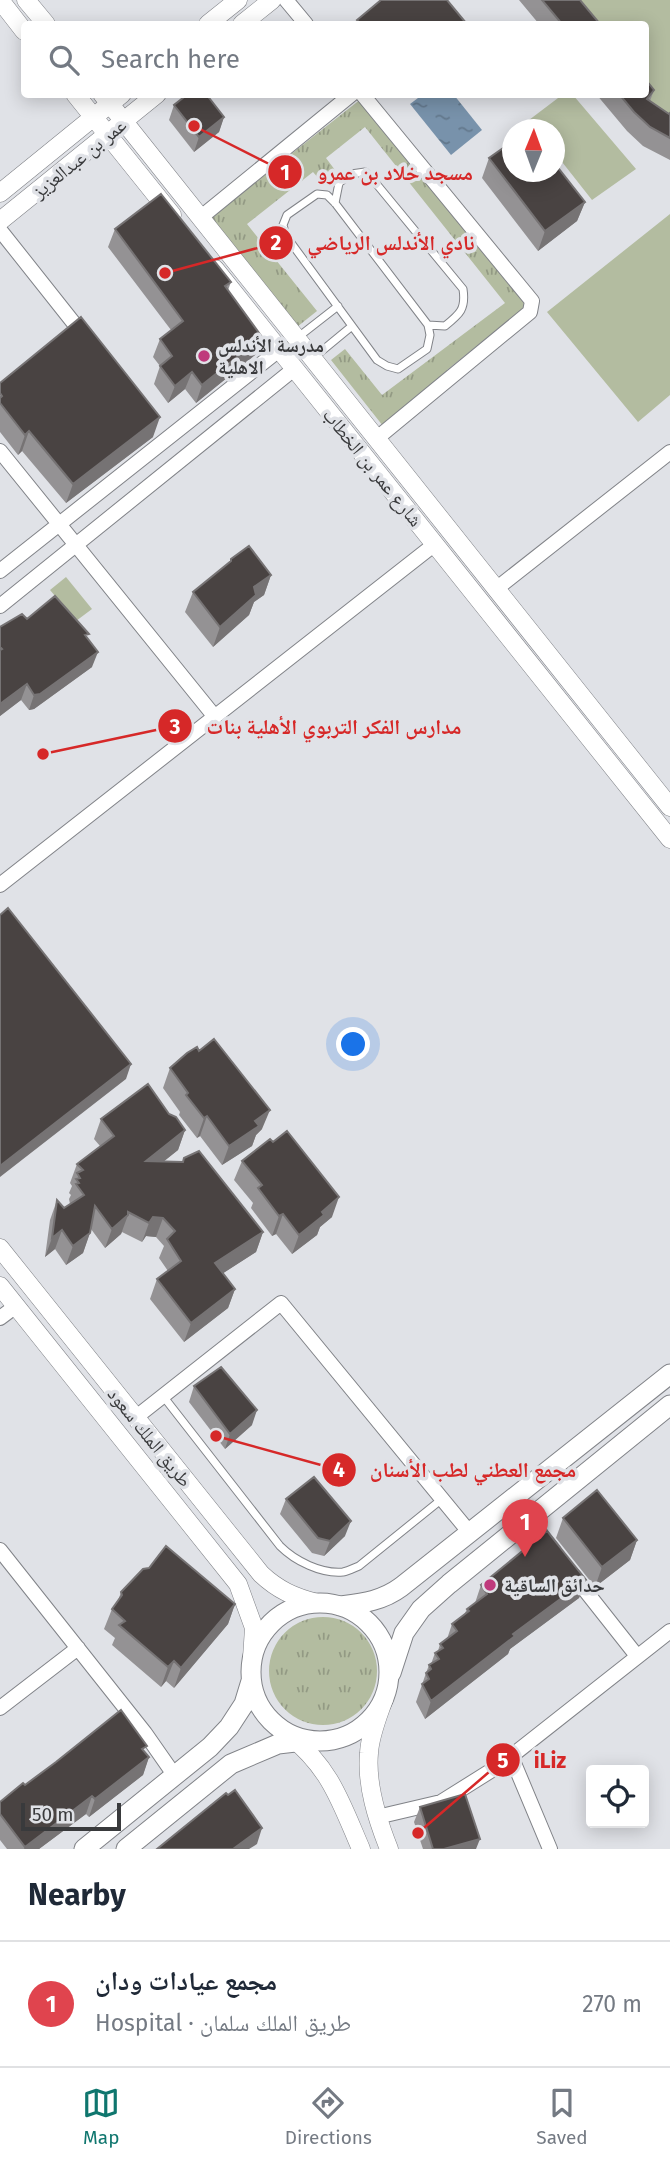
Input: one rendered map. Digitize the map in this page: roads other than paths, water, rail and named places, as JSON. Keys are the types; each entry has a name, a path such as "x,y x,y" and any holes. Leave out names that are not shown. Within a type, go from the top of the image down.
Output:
{"main road":[{"path":"84,1849 210,1747 229,1727 244,1704 251,1680 252,1658 260,1637 275,1619 295,1608 317,1603 340,1606 368,1603 387,1597 670,1374"},
{"path":"126,1849 231,1764 278,1744 298,1739 332,1741 354,1733 372,1719 384,1699 404,1633 421,1609 670,1405"},
{"path":"340,1606 361,1616 377,1633 387,1654 390,1677"},
{"path":"251,1680 257,1702 270,1721 298,1739"}],"street":[{"path":"0,0 21,27"},
{"path":"26,0 44,21"},
{"path":"212,21 239,0"},
{"path":"246,21 272,0"},
{"path":"286,0 304,21"},
{"path":"78,98 185,232"},
{"name":"عمر بن عبدالعزيز","path":"0,192 94,118 111,98"},
{"name":"شارع عمر بن الخطاب","path":"111,98 124,122 670,807"},
{"name":"عمر بن عبدالعزيز","path":"0,221 152,98"},
{"path":"200,218 347,98"},
{"path":"365,98 532,301 533,306 530,312 376,439"},
{"path":"0,230 92,345"},
{"name":"شارع عمر بن الخطاب","path":"202,253 670,839"},
{"path":"0,571 59,525 162,434 279,350"},
{"path":"0,606 294,369"},
{"path":"0,451 215,717"},
{"path":"496,589 670,452"},
{"path":"0,886 435,544"},
{"name":"طريق الملك سعود","path":"0,1248 261,1574 276,1588 294,1597 317,1603"},
{"name":"طريق الملك سعود","path":"0,1286 238,1584 254,1628 252,1658"},
{"path":"135,1418 281,1303 470,1533"},
{"path":"0,1318 16,1306"},
{"path":"529,1519 637,1656"},
{"path":"0,1550 145,1733 174,1776"},
{"path":"377,1817 441,1802 511,1756 670,1630"},
{"path":"0,1708 78,1648"},
{"path":"384,1699 369,1752 369,1779 377,1817 390,1849"},
{"path":"298,1739 328,1777 361,1849"},
{"path":"511,1756 550,1849"}],"lane":[{"path":"335,203 339,183 351,174 365,172 463,289 465,302 458,315 445,326 428,325"},
{"path":"317,194 327,195 335,203 428,325 430,335 427,349 398,369 377,360 286,236 283,225 287,215 317,194"},
{"path":"296,339 338,306"},
{"path":"312,359 352,326"},
{"path":"163,1396 280,1546 299,1561 318,1569 342,1572 359,1566 442,1499"}],"water":[{"path":"418,98 456,98 482,130 451,155 410,104"}],"place":[{"name":"مسجد خلاد بن عمرو","path":"194,126"},
{"name":"نادي الأندلس الرياضي","path":"165,273"},
{"name":"مدرسة الأندلس الاهلية","path":"204,356"},
{"name":"مدارس الفكر التربوي الأهلية بنات","path":"43,754"},
{"name":"مجمع العطني لطب الأسنان","path":"216,1436"},
{"name":"مجمع عيادات ودان","path":"525,1557"},
{"name":"حدائق الساقية","path":"490,1585"},
{"name":"iLiz","path":"418,1833"}]}
